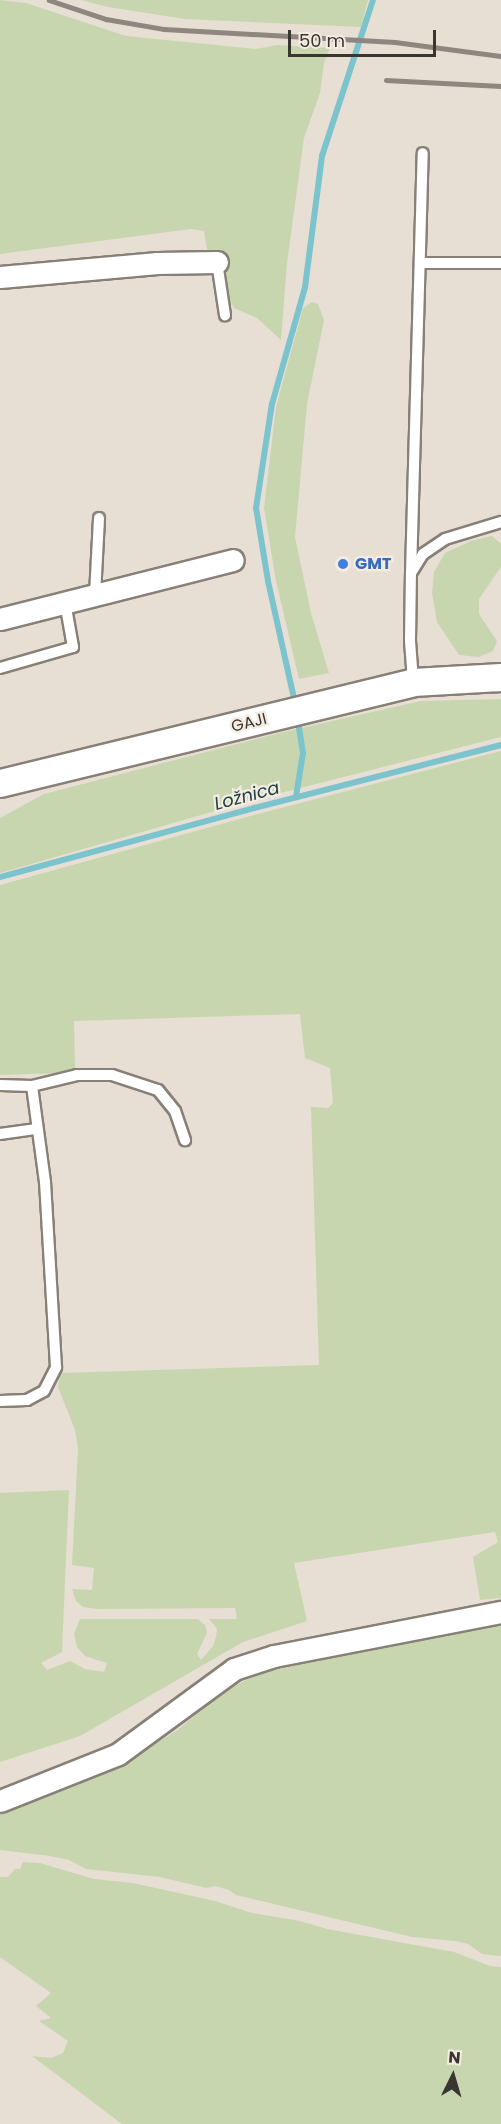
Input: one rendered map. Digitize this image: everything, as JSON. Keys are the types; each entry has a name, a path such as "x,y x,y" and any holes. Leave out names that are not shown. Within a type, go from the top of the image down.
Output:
{"street":[{"path":"0,277 157,263 217,262"},
{"path":"0,619 233,560"},
{"name":"GAJI","path":"0,783 413,682 501,677"},
{"path":"0,1801 118,1754 234,1669 307,1649 501,1612"}],"lane":[{"path":"413,682 410,642 411,573 423,153"},
{"path":"217,262 225,315"},
{"path":"420,263 501,263"},
{"path":"95,595 99,518"},
{"path":"411,573 423,554 445,539 501,522"},
{"path":"0,668 73,647 65,602"},
{"path":"0,1085 32,1086 77,1075 112,1075 158,1090 175,1111 185,1140"},
{"path":"0,1401 27,1400 44,1391 56,1367 45,1182 32,1086"},
{"path":"0,1134 37,1129"}],"green space":[{"path":"0,0 26,3 126,36 256,49 277,45 330,48 324,63 320,93 304,138 287,263 281,340 257,318 234,308 228,297 225,256 208,255 204,231 191,229 0,254"},
{"path":"81,0 368,0 361,27 185,19 108,7"},
{"path":"312,302 318,304 324,320 307,404 295,537 311,613 329,673 299,679 276,581 264,508 276,407 303,308"},
{"path":"492,536 501,544 501,567 479,599 479,614 497,641 493,651 479,657 459,655 437,622 432,593 434,572 445,553 471,541"},
{"path":"501,699 501,737 253,800 0,873 0,818 44,794 279,733 421,701"},
{"path":"501,751 501,1598 480,1600 473,1557 498,1542 495,1532 294,1563 307,1621 243,1642 80,1736 0,1762 0,1493 69,1490 62,1652 41,1663 47,1670 70,1661 85,1669 104,1672 107,1663 85,1656 77,1647 74,1634 80,1619 198,1619 205,1625 207,1633 197,1654 201,1660 213,1646 216,1637 217,1629 209,1619 237,1619 235,1608 97,1609 83,1607 76,1601 72,1589 92,1590 94,1568 72,1565 78,1448 75,1430 58,1387 60,1373 319,1365 311,1107 328,1108 333,1103 330,1068 305,1058 300,1014 74,1021 75,1069 59,1073 0,1075 0,885 254,815"},
{"path":"501,1625 501,1956 482,1954 468,1944 456,1941 412,1937 236,1895 229,1890 215,1886 206,1888 160,1877 86,1869 69,1860 0,1850 0,1812 41,1798 125,1762 176,1731 225,1691 246,1680 267,1672 323,1659"},
{"path":"23,1862 40,1863 94,1879 133,1883 215,1901 252,1913 300,1921 327,1929 454,1952 490,1966 501,1967 501,2124 122,2124 32,2056 51,2058 63,2053 68,2041 39,2021 51,2018 36,2006 51,1993 0,1957 0,1877 8,1877 15,1869 20,1869"}],"waterway":[{"path":"295,703 268,581 256,508 272,404 305,287 322,156 373,0"},
{"path":"296,797 303,753 297,716"},
{"name":"Ložnica","path":"0,877 254,808 501,745"}],"railway":[{"path":"49,0 106,19 164,29 395,42 501,56"},
{"path":"386,80 501,86"}],"place":[{"name":"GMT","path":"343,564"}]}
